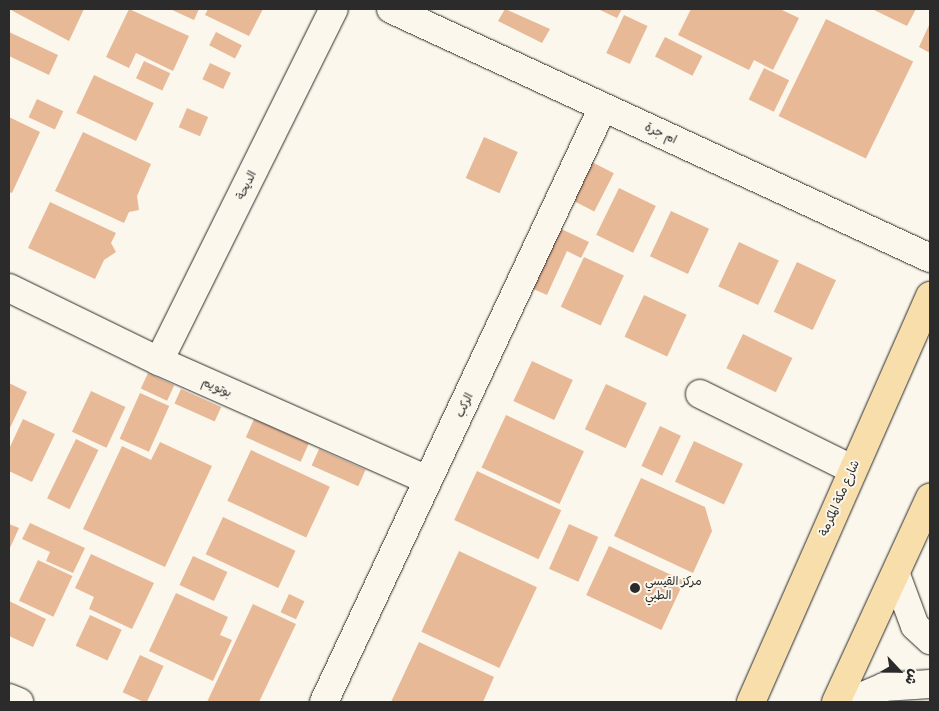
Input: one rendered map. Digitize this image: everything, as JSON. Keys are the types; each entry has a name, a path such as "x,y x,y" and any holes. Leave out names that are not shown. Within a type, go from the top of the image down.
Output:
{"main road":[{"name":"شارع مكة المكرمة","path":"751,702 930,296"},
{"path":"836,702 930,498"}],"street":[{"name":"الديحة","path":"159,361 334,9"},
{"name":"ام جرة","path":"391,9 930,258"},
{"name":"الركب","path":"324,702 603,107"},
{"name":"بوتويم","path":"9,288 159,361 428,480"},
{"path":"700,394 852,470"},
{"path":"896,575 915,626 930,640"},
{"path":"849,702 884,687 930,684"},
{"path":"9,698 19,702"}],"building":[{"path":"9,9 84,9 69,41"},
{"path":"129,9 189,36 173,71 136,53 129,68 106,57"},
{"path":"170,9 199,9 194,20"},
{"path":"208,9 263,9 249,36 205,15"},
{"path":"505,9 550,29 542,43 498,21"},
{"path":"598,9 622,9 617,18"},
{"path":"691,9 780,9 799,18 773,70 754,60 749,70 678,35"},
{"path":"872,9 916,9 907,26"},
{"path":"624,15 648,26 630,64 606,53"},
{"path":"826,19 913,62 866,159 779,116"},
{"path":"930,23 930,53 919,47"},
{"path":"9,32 58,55 49,75 9,56"},
{"path":"216,32 242,45 235,59 209,45"},
{"path":"665,37 702,56 692,76 655,57"},
{"path":"144,61 170,73 162,90 136,78"},
{"path":"210,63 231,73 223,89 202,79"},
{"path":"764,68 789,80 774,112 749,99"},
{"path":"94,75 154,103 136,141 76,113"},
{"path":"37,99 63,111 55,129 29,117"},
{"path":"187,108 208,117 200,136 179,127"},
{"path":"9,117 40,132 12,193 9,192"},
{"path":"83,132 151,164 137,196 139,210 129,212 124,223 55,191"},
{"path":"484,137 518,152 499,193 466,178"},
{"path":"588,160 614,173 594,211 568,198"},
{"path":"619,188 656,206 633,253 596,235"},
{"path":"50,202 116,233 111,243 116,252 104,260 95,279 28,248"},
{"path":"671,211 709,229 688,274 650,256"},
{"path":"557,227 589,242 581,258 567,251 547,295 529,287"},
{"path":"739,242 779,261 758,305 718,286"},
{"path":"584,257 624,276 601,325 561,307"},
{"path":"797,262 836,280 813,330 774,312"},
{"path":"644,295 687,315 667,357 625,337"},
{"path":"743,334 792,358 776,392 726,368"},
{"path":"532,361 573,380 554,420 513,401"},
{"path":"148,373 174,385 167,401 141,388"},
{"path":"9,383 27,392 9,430"},
{"path":"606,384 647,403 626,448 585,429"},
{"path":"181,389 221,407 215,422 174,404"},
{"path":"91,391 125,407 106,448 72,432"},
{"path":"140,393 169,406 149,452 120,439"},
{"path":"506,415 584,451 559,504 481,468"},
{"path":"23,419 55,434 32,482 9,471 9,449"},
{"path":"254,419 309,443 301,462 246,437"},
{"path":"660,426 681,436 662,476 641,466"},
{"path":"76,439 98,450 70,509 47,498"},
{"path":"694,441 743,464 724,505 675,482"},
{"path":"160,442 212,466 165,567 83,529 122,446 151,460"},
{"path":"319,449 366,470 358,486 312,465"},
{"path":"251,450 330,487 306,538 227,501"},
{"path":"477,471 561,510 538,559 454,520"},
{"path":"641,478 705,507 712,531 693,573 614,536"},
{"path":"223,517 296,551 278,588 206,554"},
{"path":"30,523 85,548 73,573 46,561 50,552 22,539"},
{"path":"9,524 19,528 9,550"},
{"path":"569,524 598,537 578,582 549,569"},
{"name":"مركز القيسي الطبي","path":"609,546 684,581 661,630 586,595"},
{"path":"459,551 537,587 499,668 421,632"},
{"path":"91,554 154,583 132,629 89,609 94,597 75,588"},
{"path":"193,556 227,572 214,601 179,585"},
{"path":"38,560 72,576 53,617 19,601"},
{"path":"176,593 228,617 220,635 232,640 213,681 149,651"},
{"path":"289,594 304,601 296,619 281,612"},
{"path":"9,601 46,619 33,647 9,636"},
{"path":"253,604 296,624 259,702 207,702"},
{"path":"90,615 122,630 107,661 76,646"},
{"path":"419,642 494,677 483,702 391,702"},
{"path":"140,655 164,666 147,702 123,692"}],"place":[{"name":"مركز القيسي الطبي","path":"635,588"}]}
